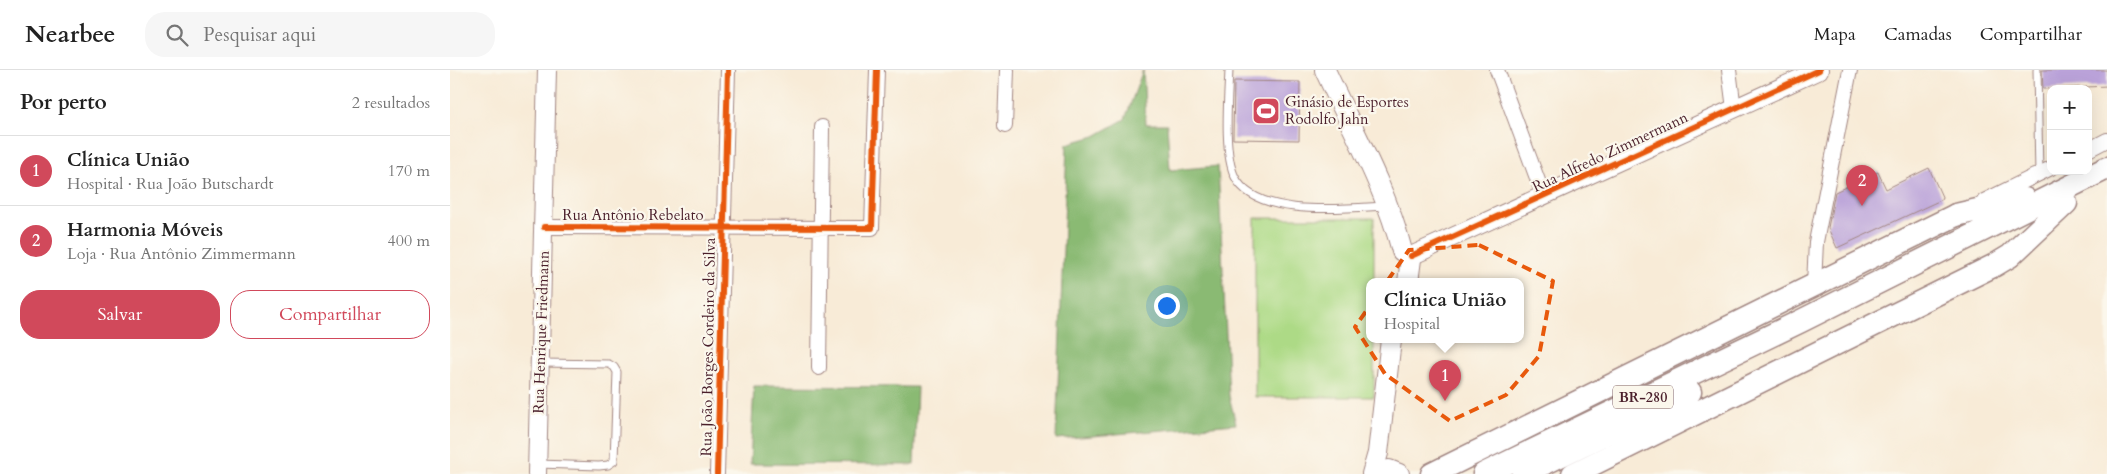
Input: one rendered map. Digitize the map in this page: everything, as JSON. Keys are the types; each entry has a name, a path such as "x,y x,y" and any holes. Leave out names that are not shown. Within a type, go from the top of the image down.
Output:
{"main road":[{"path":"1325,70 1387,206 1406,256 1408,278"},
{"name":"BR-280","path":"1523,474 1808,334 2063,197 2107,168"},
{"name":"BR-280","path":"1484,474 2063,197 2107,183"},
{"path":"1432,474 1956,214 2063,197"},
{"path":"1573,474 1995,265 2010,256 2063,197"},
{"path":"1398,278 1406,256"},
{"path":"1387,473 1378,453 1391,343"},
{"path":"1387,473 1402,343"}],"street":[{"name":"Rua Henrique Friedmann","path":"537,469 547,70"},
{"name":"Rua João Borges Cordeiro da Silva","path":"717,474 728,70"},
{"name":"Rua Antônio Rebelato","path":"544,227 872,228 877,70"},
{"path":"1005,126 1007,70"},
{"path":"1497,70 1544,197"},
{"path":"1729,70 1734,109"},
{"name":"Rua Alfredo Zimmermann","path":"1406,256 1544,197 1819,70"},
{"path":"1814,285 1816,242 1850,70"},
{"path":"819,368 822,127"},
{"path":"2092,148 2107,140"},
{"path":"1956,214 2045,171"}],"lane":[{"path":"1229,70 1227,140 1234,176 1248,194 1263,200 1289,206 1320,210 1387,206"},
{"path":"2037,70 2045,171"},
{"path":"537,469 599,466 608,465 614,461 617,372 609,364 540,363"}],"highlighted area":[{"path":"1479,245 1553,281 1539,356 1506,395 1450,421 1385,374 1355,327 1409,250"}],"green space":[{"path":"1143,70 1146,124 1167,124 1170,170 1218,166 1229,396 1236,424 1056,439 1067,144 1095,136 1125,119"},
{"path":"1255,218 1374,218 1374,278 1366,278 1366,343 1374,343 1374,397 1255,397"},
{"path":"754,386 917,387 914,465 750,464"}],"building":[{"path":"2042,70 2107,70 2107,86 2047,85 2047,89 2043,89"},
{"name":"Ginásio de Esportes Rodolfo Jahn","path":"1234,81 1300,82 1299,140 1233,139"},
{"path":"1929,168 1943,199 1837,248 1828,228 1835,192 1878,172 1886,189"}],"cycle path":[{"path":"717,474 728,70"},
{"path":"544,227 872,228 877,70"},
{"path":"1411,256 1819,70"}],"place":[{"name":"Ginásio de Esportes Rodolfo Jahn","path":"1266,111"},
{"name":"Harmonia Móveis","path":"1862,206"},
{"name":"Clínica União","path":"1445,401"}]}
